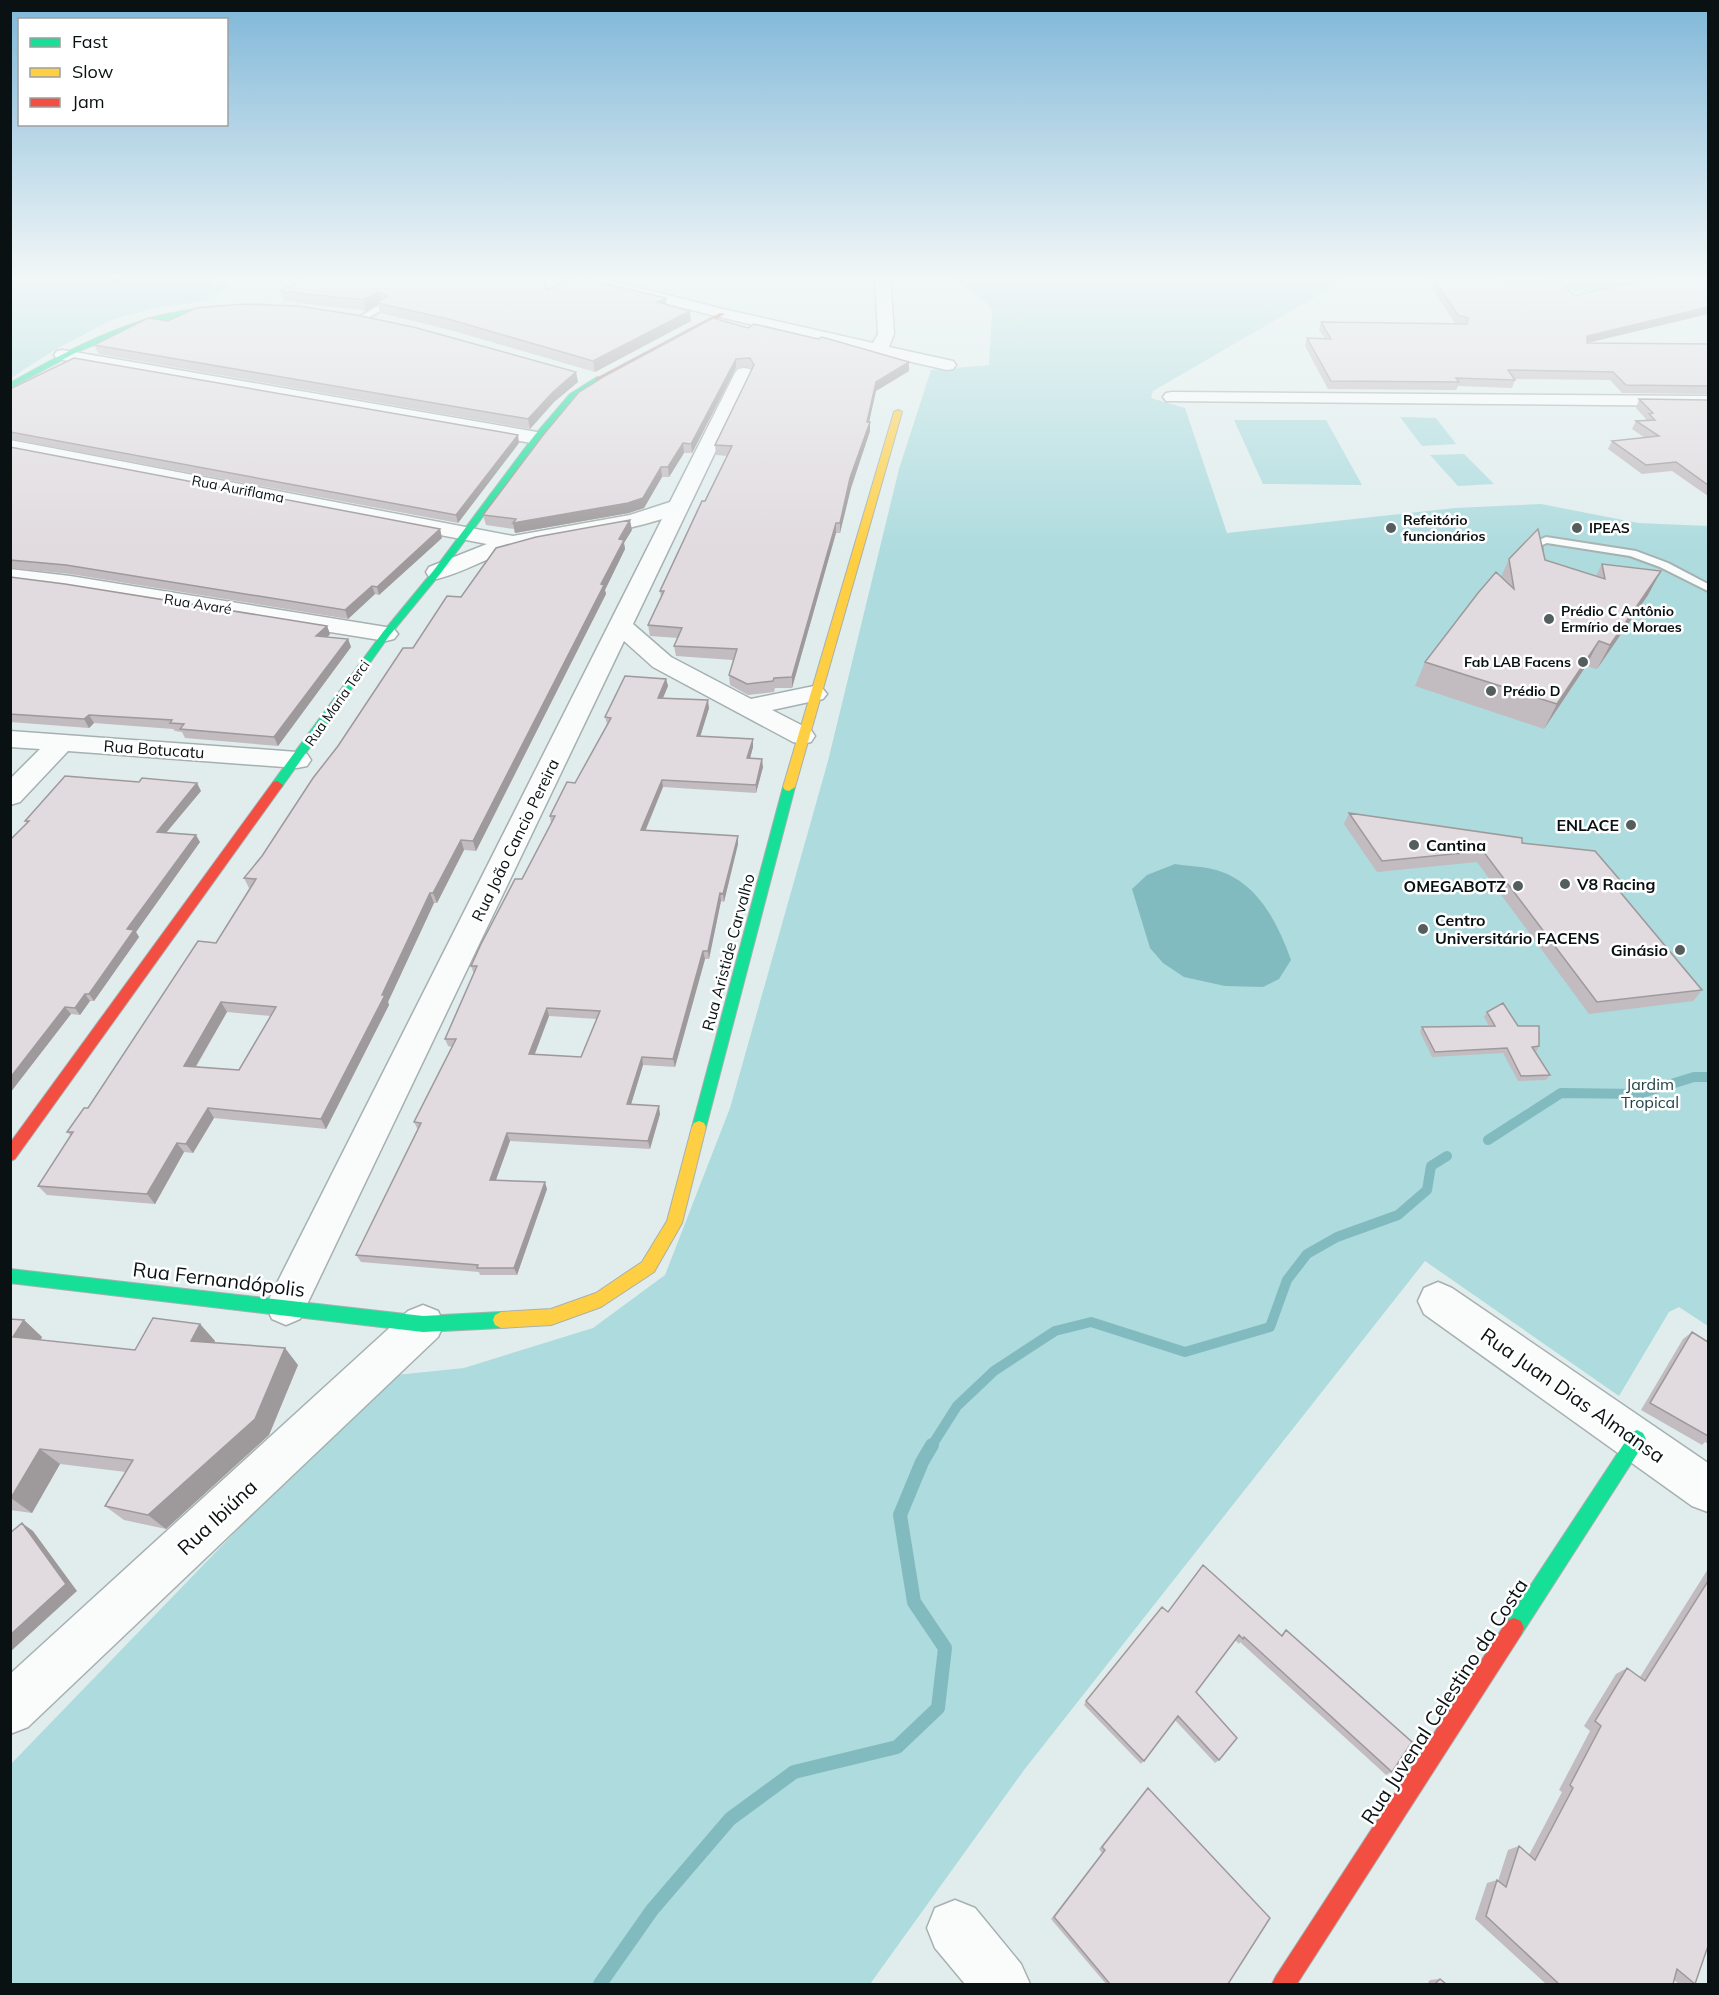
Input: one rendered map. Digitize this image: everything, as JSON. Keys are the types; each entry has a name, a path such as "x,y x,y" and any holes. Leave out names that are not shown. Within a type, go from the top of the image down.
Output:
{"street":[{"path":"10,386 41,368"},
{"path":"138,368 537,438"},
{"name":"Rua Maria Terci","path":"10,1155 386,634 437,572 537,438 573,396 620,368"},
{"name":"Rua João Cancio Pereira","path":"286,1306 744,374"},
{"path":"578,375 597,380"},
{"path":"1172,397 1708,401"},
{"name":"Rua Aristide Carvalho","path":"423,1324 551,1317 601,1299 648,1267 674,1223 802,736 898,412"},
{"name":"Rua Auriflama","path":"10,446 513,543"},
{"path":"437,572 476,555 513,543 634,521 673,517"},
{"name":"Rua Avaré","path":"10,576 69,583 386,634"},
{"path":"620,625 662,662 802,736"},
{"path":"599,670 662,662"},
{"path":"747,707 814,694"},
{"name":"Rua Botucatu","path":"10,739 297,760"},
{"path":"10,796 62,742"},
{"name":"Rua Fernandópolis","path":"10,1276 286,1306 423,1324"},
{"name":"Rua Juan Dias Almansa","path":"1437,1300 1708,1490"},
{"name":"Rua Ibiúna","path":"10,1709 423,1324"},
{"name":"Rua Juvenal Celestino da Costa","path":"1284,1984 1636,1439"},
{"path":"955,1928 1001,1984"}],"lane":[{"path":"1537,568 1537,543 1546,540 1648,557 1708,588"}],"green space":[{"path":"11,368 26,368 11,378"},
{"name":"Jardim Tropical","path":"1192,368 1153,391 1151,398 1185,408 1227,533 1455,508 1541,504 1638,523 1708,526 1708,1326 1679,1307 1669,1312 1619,1396 1425,1261 1024,1770 870,1984 11,1984 10,1765 386,1376 464,1368 593,1328 665,1275 730,1108 828,761 899,469 931,370"},
{"path":"1400,417 1436,418 1456,444 1422,446"},
{"path":"1234,420 1326,420 1362,485 1263,484"},
{"path":"1464,454 1494,484 1458,486 1430,455"}],"shaded area":[{"path":"1175,864 1207,868 1227,874 1253,892 1279,931 1291,960 1279,979 1263,987 1225,986 1184,977 1163,963 1150,948 1132,889 1147,875"}],"building":[{"path":"53,368 132,368 518,435 456,515 10,432 10,389"},
{"path":"229,368 562,368 576,372 553,392 528,419"},
{"path":"620,368 731,368 691,444 683,443 668,467 661,467 643,498 628,503 513,523 516,519 483,515 579,392"},
{"path":"752,368 899,368 876,382 867,422 870,422 850,478 840,523 836,523 792,677 747,684 729,675 737,649 674,646 682,628 648,625 664,591 660,591 702,501 705,501 732,446 715,445"},
{"path":"1324,368 1708,368 1708,386 1626,385 1613,372 1508,370 1515,380 1456,378 1459,382 1331,381"},
{"path":"1639,399 1708,400 1708,485 1676,462 1646,465 1612,441 1659,436 1636,421 1655,420 1649,414 1653,413"},
{"path":"10,447 440,529 377,587 372,586 345,610 66,565 10,560"},
{"path":"630,520 619,539 624,540 601,584 604,585 473,841 461,840 433,893 430,893 382,995 385,995 321,1119 208,1108 186,1144 177,1143 147,1194 38,1186 73,1132 67,1132 84,1108 88,1108 198,941 216,943 256,879 244,878 262,856 403,648 413,648 447,596 461,597 496,548 536,537","holes":["221,1002 276,1007 239,1070 184,1066"]},
{"path":"1538,529 1545,560 1605,579 1602,564 1661,571 1610,645 1599,641 1557,704 1425,662 1496,572 1514,589 1509,559"},
{"path":"10,577 327,626 316,636 348,639 274,737 180,729 184,724 170,723 172,720 89,715 84,719 10,714"},
{"path":"625,676 666,679 658,698 708,700 697,736 753,739 747,758 762,759 756,785 662,780 641,830 738,836 723,894 720,893 708,951 703,951 673,1059 642,1057 627,1104 659,1106 648,1141 507,1133 490,1180 545,1182 514,1268 477,1268 478,1265 356,1255 421,1123 414,1122 456,1039 445,1039 477,966 471,966 481,944 515,879 522,879 555,816 550,816 567,782 575,783 611,718 605,717","holes":["547,1008 600,1011 581,1057 529,1054"]},
{"path":"65,776 139,782 142,778 197,783 157,832 196,835 127,929 134,930 89,994 85,994 75,1008 65,1007 10,1078 10,840 29,821 25,821"},
{"path":"1349,813 1522,838 1522,843 1595,851 1625,886 1616,887 1702,990 1597,1002 1483,851 1382,861"},
{"path":"1503,1003 1518,1026 1539,1026 1539,1046 1532,1047 1550,1075 1521,1076 1507,1048 1435,1052 1422,1027 1495,1026 1487,1012"},
{"path":"153,1318 200,1324 191,1341 285,1348 255,1419 148,1515 105,1506 133,1460 40,1449 10,1498 10,1319 24,1320 13,1337 135,1350"},
{"path":"1692,1332 1708,1342 1708,1436 1650,1403"},
{"path":"22,1523 66,1584 10,1635 10,1533"},
{"path":"1203,1565 1282,1636 1286,1630 1412,1742 1392,1772 1244,1637 1243,1639 1239,1635 1196,1692 1237,1738 1219,1760 1178,1716 1144,1761 1086,1701 1162,1607 1168,1612"},
{"path":"1708,1581 1708,1946 1695,1984 1677,1969 1673,1984 1559,1984 1486,1916 1497,1880 1506,1887 1519,1846 1535,1860 1573,1788 1570,1785 1601,1726 1595,1721 1627,1668 1645,1681"},
{"path":"1148,1788 1270,1918 1228,1984 1110,1984 1054,1917 1105,1850 1102,1847"},
{"path":"1440,1979 1446,1984 1435,1984"}],"waterway":[{"path":"1488,1140 1561,1093 1639,1094 1694,1077 1708,1077"},
{"path":"931,1447 957,1406 994,1371 1055,1331 1091,1322 1185,1352 1270,1327 1287,1280 1307,1254 1337,1237 1398,1215 1427,1190 1431,1166 1447,1156"},
{"path":"600,1984 652,1910 730,1819 794,1772 897,1747 938,1708 945,1648 914,1602 900,1515 922,1462 932,1445"}],"traffic: fast":[{"path":"10,386 41,368"},
{"path":"277,785 386,634 437,572 537,438 573,396 600,379"},
{"path":"699,1127 789,787"},
{"path":"10,1276 423,1324 501,1320"},
{"path":"1514,1628 1637,1439"}],"traffic: slow":[{"path":"789,787 898,412"},
{"path":"501,1320 551,1317 601,1299 648,1267 674,1223 699,1127"}],"traffic: jam":[{"path":"600,379 620,368"},
{"path":"10,1155 277,785"},
{"path":"1284,1984 1514,1628"}],"place":[{"name":"Refeitório funcionários","path":"1391,528"},
{"name":"IPEAS","path":"1577,528"},
{"name":"Prédio C Antônio Ermírio de Moraes","path":"1549,619"},
{"name":"Fab LAB Facens","path":"1583,662"},
{"name":"Prédio D","path":"1491,691"},
{"name":"ENLACE","path":"1631,825"},
{"name":"Cantina","path":"1414,845"},
{"name":"V8 Racing","path":"1565,884"},
{"name":"OMEGABOTZ","path":"1518,886"},
{"name":"Centro Universitário FACENS","path":"1423,929"},
{"name":"Ginásio","path":"1680,950"}]}
